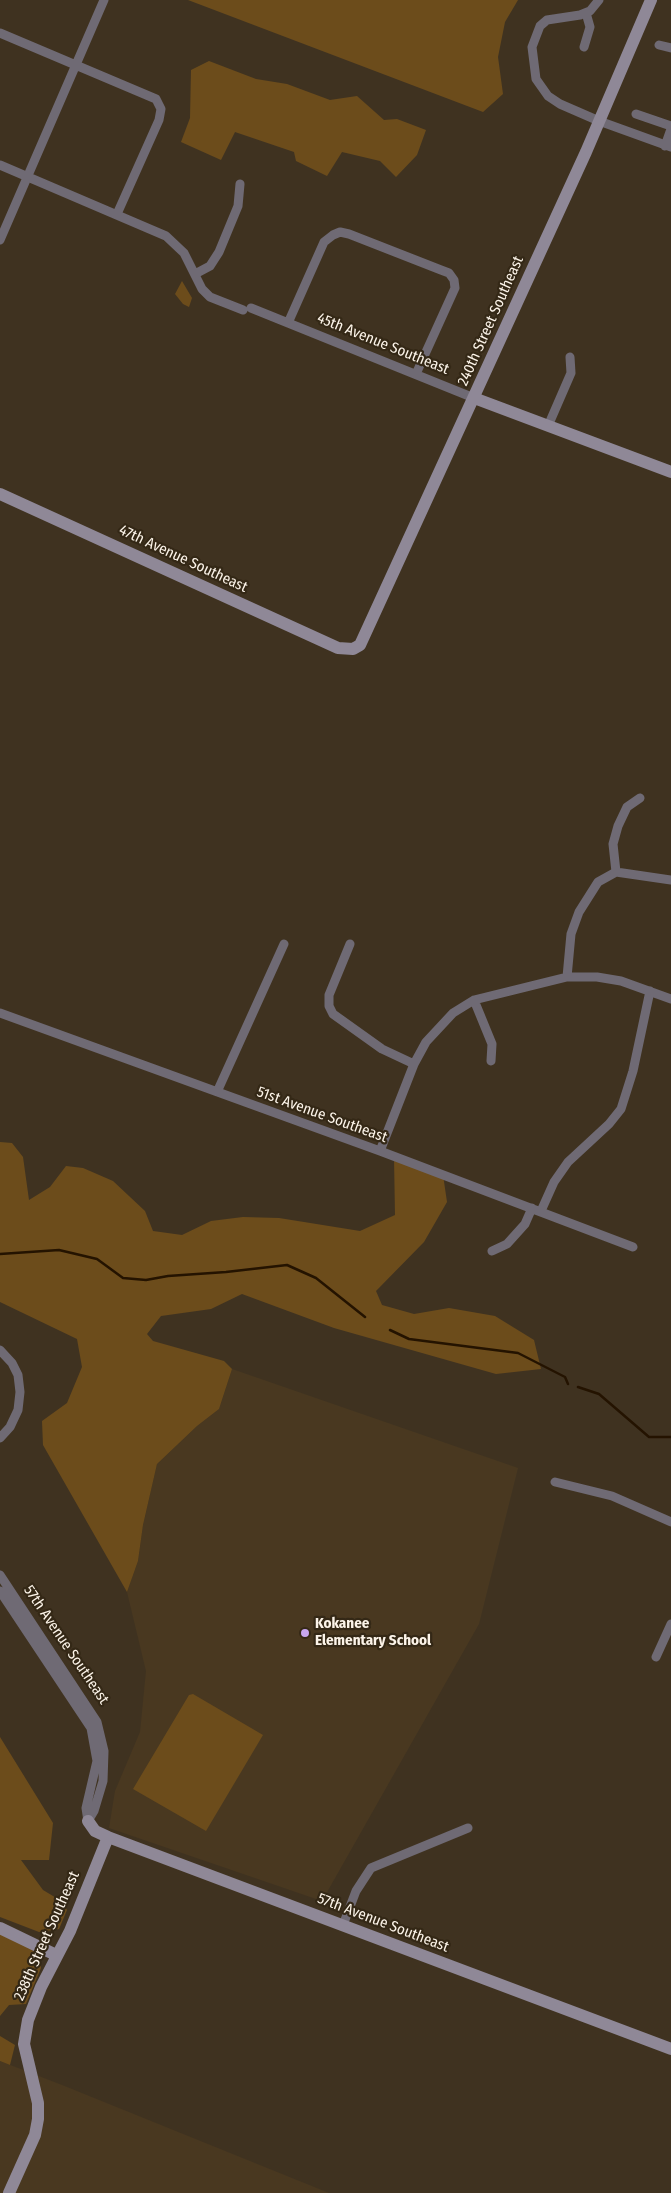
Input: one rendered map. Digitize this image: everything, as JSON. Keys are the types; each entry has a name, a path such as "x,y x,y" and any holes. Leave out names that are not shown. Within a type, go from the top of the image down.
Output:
{"street":[{"path":"0,240 104,0"},
{"path":"599,0 586,13 547,20 540,26 532,47 536,79 548,96 599,121 668,146 671,127 636,114"},
{"name":"240th Street Southeast","path":"353,649 360,646 366,636 599,121 651,0"},
{"path":"584,47 590,27 586,13"},
{"path":"0,33 156,99 161,109 159,120 117,214"},
{"path":"659,45 671,48"},
{"name":"45th Avenue Southeast","path":"0,165 166,236 184,253 202,289 210,297 288,324 474,398 671,472"},
{"path":"195,274 210,266 219,252 238,206 240,184"},
{"path":"288,324 324,242 333,234 340,232 348,234 441,270 454,280 456,288 416,374"},
{"path":"548,426 571,373 570,357"},
{"name":"47th Avenue Southeast","path":"0,494 338,648 353,649"},
{"path":"616,872 613,844 618,826 627,807 640,798"},
{"path":"566,978 571,934 579,912 598,882 616,872 671,880"},
{"path":"217,1092 284,944"},
{"path":"350,944 330,995 329,1006 332,1014 382,1050 414,1064"},
{"path":"380,1151 414,1064 437,1028 453,1013 474,1000 566,978 597,977 620,982 671,999"},
{"path":"492,1251 507,1244 536,1210 568,1162 609,1124 621,1108 633,1071 650,991"},
{"path":"474,1000 492,1044 491,1061"},
{"name":"51st Avenue Southeast","path":"0,1013 380,1151 634,1247"},
{"path":"0,1350 12,1362 18,1374 20,1392 18,1410 10,1427 0,1438"},
{"path":"555,1482 612,1496 671,1522"},
{"name":"57th Avenue Southeast","path":"0,1575 2,1588 97,1722 104,1751 102,1781 94,1811 88,1821 95,1831 671,2049"},
{"path":"656,1657 671,1624"},
{"path":"343,1925 356,1891 370,1868 468,1828"},
{"name":"238th Street Southeast","path":"9,2193 35,2135 38,2119 38,2103 25,2050 25,2031 32,2007 56,1955 70,1931 108,1837"},
{"path":"0,1928 56,1955"}],"shaded area":[{"path":"188,0 518,0 505,22 498,57 503,94 483,112"},
{"path":"209,61 256,79 287,84 330,100 357,96 384,120 397,119 426,130 417,155 396,177 380,161 342,152 327,176 296,161 294,152 235,132 221,160 181,142 190,118 191,70"},
{"path":"182,281 192,298 189,307 183,304 175,294"},
{"path":"0,1142 12,1143 23,1157 29,1200 50,1187 66,1166 83,1168 113,1181 145,1211 153,1231 182,1235 211,1221 243,1217 279,1218 360,1231 395,1215 394,1157 443,1175 447,1202 424,1242 376,1291 382,1305 414,1314 449,1308 495,1316 534,1340 541,1369 496,1374 334,1328 242,1294 211,1309 161,1316 147,1334 153,1341 224,1361 232,1369 219,1409 197,1426 157,1464 143,1525 138,1561 127,1592 43,1445 42,1421 67,1403 82,1367 77,1339 0,1302"},
{"name":"Kokanee Elementary School","path":"232,1369 518,1468 479,1624 322,1901 109,1828 115,1791 140,1732 146,1671 127,1592 138,1561 143,1525 157,1464 197,1426 219,1409"},
{"path":"193,1694 263,1735 206,1831 133,1789 189,1695"},
{"path":"0,1737 53,1823 49,1860 21,1860 43,1890 63,1902 67,1910 59,1929 39,1932 0,1917"},
{"path":"0,1933 30,1944 40,1956 41,1968 26,2004 9,2005 0,2016"},
{"path":"0,2036 15,2045 10,2065 0,2061"},
{"path":"0,2061 62,2085 329,2193 0,2193"}],"waterway":[{"path":"0,1254 59,1250 97,1259 123,1278 146,1280 168,1276 287,1265 316,1278 365,1317"},
{"path":"390,1330 409,1339 518,1353 565,1377 568,1384"},
{"path":"578,1387 599,1394 649,1437 671,1437"}],"place":[{"name":"Kokanee Elementary School","path":"305,1633"}]}
